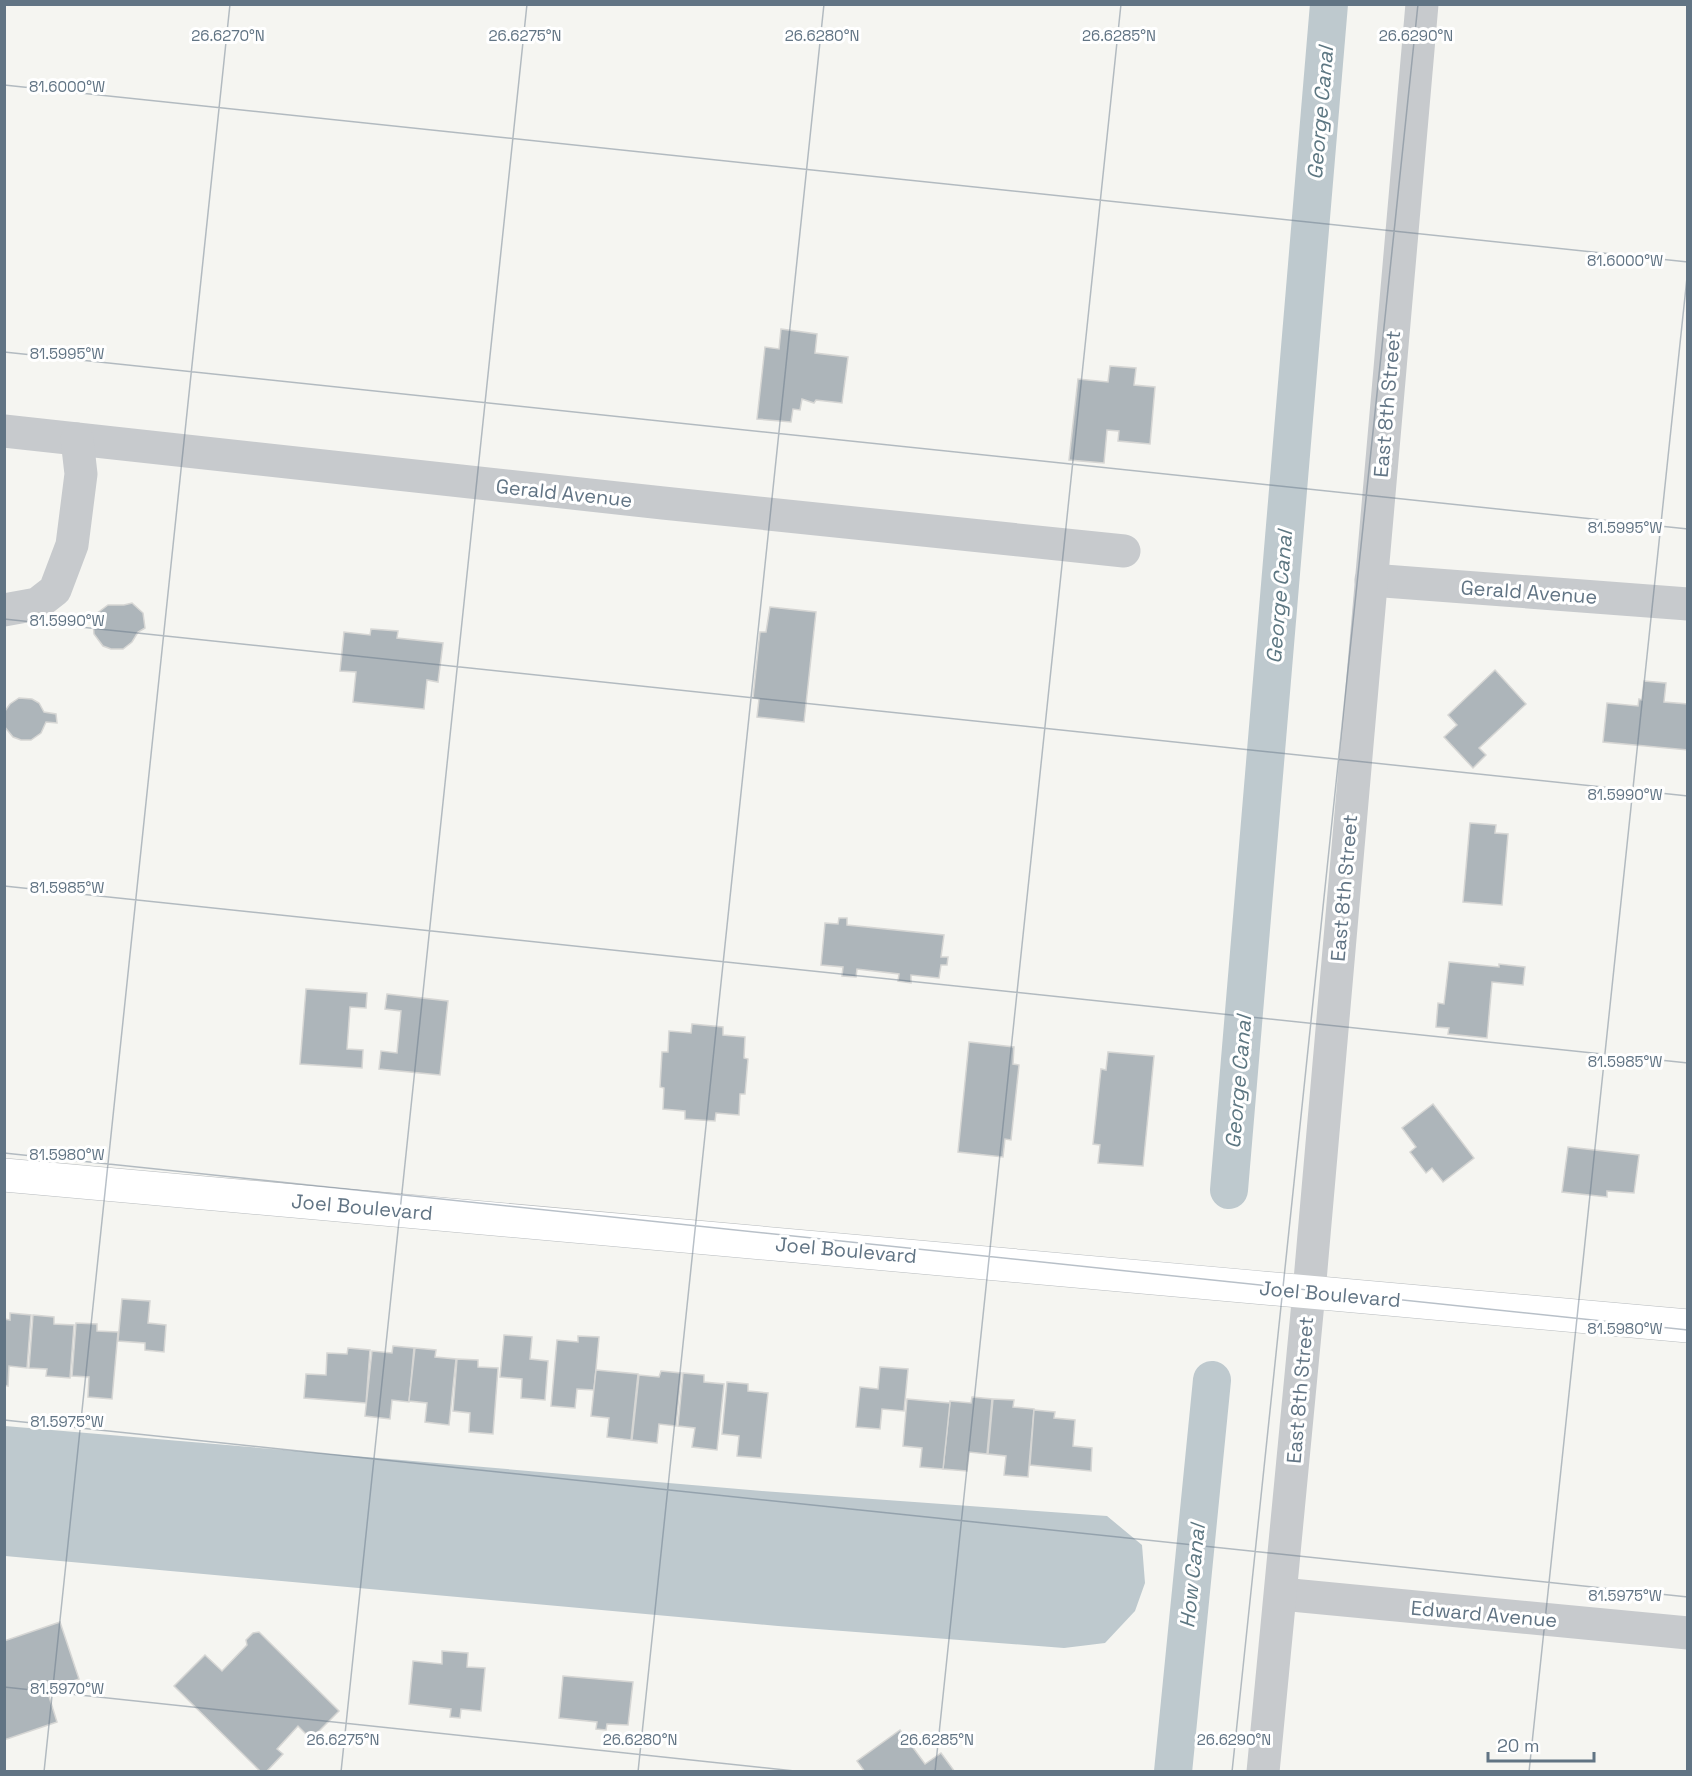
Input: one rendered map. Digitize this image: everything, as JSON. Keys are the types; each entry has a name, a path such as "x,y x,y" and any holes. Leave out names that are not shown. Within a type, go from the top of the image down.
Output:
{"main road":[{"name":"Joel Boulevard","path":"4,1175 1688,1326"}],"street":[{"name":"East 8th Street","path":"1263,1772 1309,1292 1422,4"},
{"name":"Gerald Avenue","path":"4,431 1124,551"},
{"path":"4,610 37,604 55,590 72,545 81,474 77,439"},
{"name":"Gerald Avenue","path":"1371,580 1688,604"},
{"name":"Edward Avenue","path":"1281,1594 1688,1633"}],"shaded area":[{"path":"5,1426 762,1491 1107,1516 1142,1545 1145,1583 1135,1611 1105,1643 1064,1648 778,1626 5,1556"}],"building":[{"path":"781,329 817,334 815,353 848,357 842,403 816,400 814,403 802,399 800,410 793,409 791,422 757,419 765,347 779,349"},
{"path":"1110,366 1136,368 1134,385 1155,387 1150,444 1118,441 1119,431 1107,430 1104,463 1069,460 1078,379 1108,382"},
{"path":"132,603 143,613 145,628 138,632 132,642 123,649 103,646 94,634 93,622 96,614 108,605"},
{"path":"770,607 816,612 804,722 757,717 759,699 753,698 760,632 766,632"},
{"path":"371,629 398,631 397,638 443,643 438,682 427,680 424,709 353,702 356,672 340,671 344,632 370,635"},
{"path":"1495,670 1526,704 1479,748 1486,755 1473,768 1444,737 1457,725 1448,715"},
{"path":"1644,681 1666,683 1664,702 1688,704 1688,750 1603,742 1607,703 1638,706 1639,699 1642,700"},
{"path":"19,698 32,699 39,703 44,712 56,714 57,723 46,722 41,733 31,740 13,737 4,726 5,711"},
{"path":"1470,823 1496,825 1495,833 1508,834 1502,905 1463,902"},
{"path":"839,918 847,918 847,925 944,935 941,957 948,957 947,965 941,965 939,978 911,975 911,983 898,981 899,974 857,969 856,977 842,976 843,967 821,965 825,923 838,924"},
{"path":"1449,962 1525,967 1523,985 1492,982 1487,1038 1448,1034 1449,1028 1436,1027 1438,1003 1444,1004"},
{"path":"306,989 367,993 366,1008 350,1007 347,1049 363,1050 362,1068 300,1064"},
{"path":"387,994 448,1001 440,1075 379,1069 381,1051 397,1053 401,1011 385,1009"},
{"path":"692,1024 723,1027 723,1035 745,1037 744,1058 748,1059 745,1094 740,1094 739,1115 716,1113 715,1121 685,1119 685,1111 663,1109 664,1088 660,1087 662,1052 668,1052 669,1031 691,1033"},
{"path":"969,1042 1014,1047 1013,1064 1019,1065 1011,1140 1005,1139 1003,1157 958,1152"},
{"path":"1108,1052 1154,1056 1143,1166 1098,1163 1100,1145 1093,1144 1101,1069 1106,1070"},
{"path":"1433,1104 1474,1158 1443,1182 1432,1168 1426,1173 1410,1152 1416,1147 1402,1128"},
{"path":"1568,1147 1639,1155 1634,1193 1607,1191 1607,1197 1562,1192"},
{"path":"122,1299 150,1301 148,1323 166,1325 164,1352 145,1350 145,1343 118,1341"},
{"path":"10,1313 31,1315 27,1368 9,1366 8,1386 4,1385 4,1319 10,1320"},
{"path":"33,1315 54,1317 54,1324 74,1325 70,1378 46,1376 47,1369 29,1368"},
{"path":"76,1323 97,1324 97,1331 118,1332 112,1399 88,1397 89,1377 72,1376"},
{"path":"504,1335 532,1337 530,1359 548,1361 545,1400 521,1398 522,1379 500,1377"},
{"path":"578,1336 599,1337 594,1390 577,1389 575,1408 551,1406 557,1340 578,1342"},
{"path":"393,1346 414,1348 409,1402 392,1400 390,1419 365,1416 372,1351 392,1353"},
{"path":"348,1348 370,1350 366,1403 304,1398 306,1374 326,1375 327,1353 347,1354"},
{"path":"415,1348 436,1350 435,1357 456,1359 449,1425 425,1422 427,1403 409,1401"},
{"path":"457,1359 478,1360 478,1367 498,1368 493,1434 469,1432 470,1413 453,1411"},
{"path":"880,1367 908,1369 904,1411 882,1409 880,1429 856,1427 860,1387 878,1389"},
{"path":"596,1370 638,1374 631,1440 607,1437 609,1418 591,1416"},
{"path":"661,1371 681,1373 676,1426 659,1424 657,1443 632,1440 639,1375 659,1377"},
{"path":"683,1373 704,1375 704,1382 724,1384 717,1450 692,1447 695,1428 678,1426"},
{"path":"727,1382 748,1384 748,1391 768,1393 761,1458 737,1456 739,1436 722,1434"},
{"path":"972,1397 992,1399 987,1454 969,1452 967,1471 943,1469 950,1401 971,1403"},
{"path":"907,1399 950,1403 943,1469 920,1467 922,1448 903,1446"},
{"path":"993,1399 1014,1400 1013,1407 1034,1409 1028,1477 1004,1475 1006,1456 988,1454"},
{"path":"1034,1410 1055,1412 1054,1418 1075,1420 1073,1446 1092,1448 1091,1471 1030,1465"},
{"path":"60,1622 79,1679 47,1690 57,1722 4,1740 4,1641"},
{"path":"259,1632 339,1711 311,1739 298,1726 277,1749 283,1754 266,1772 261,1772 174,1686 205,1655 222,1671 247,1645 246,1640 253,1633"},
{"path":"442,1651 468,1653 467,1667 485,1668 481,1711 461,1709 460,1718 450,1717 451,1709 409,1704 413,1661 442,1664"},
{"path":"563,1676 633,1682 628,1725 607,1724 606,1730 596,1729 597,1722 559,1718"},
{"path":"900,1730 925,1764 941,1753 955,1772 865,1772 857,1761"}],"waterway":[{"name":"George Canal","path":"1229,1190 1329,4"},
{"name":"How Canal","path":"1173,1772 1212,1380"}]}
